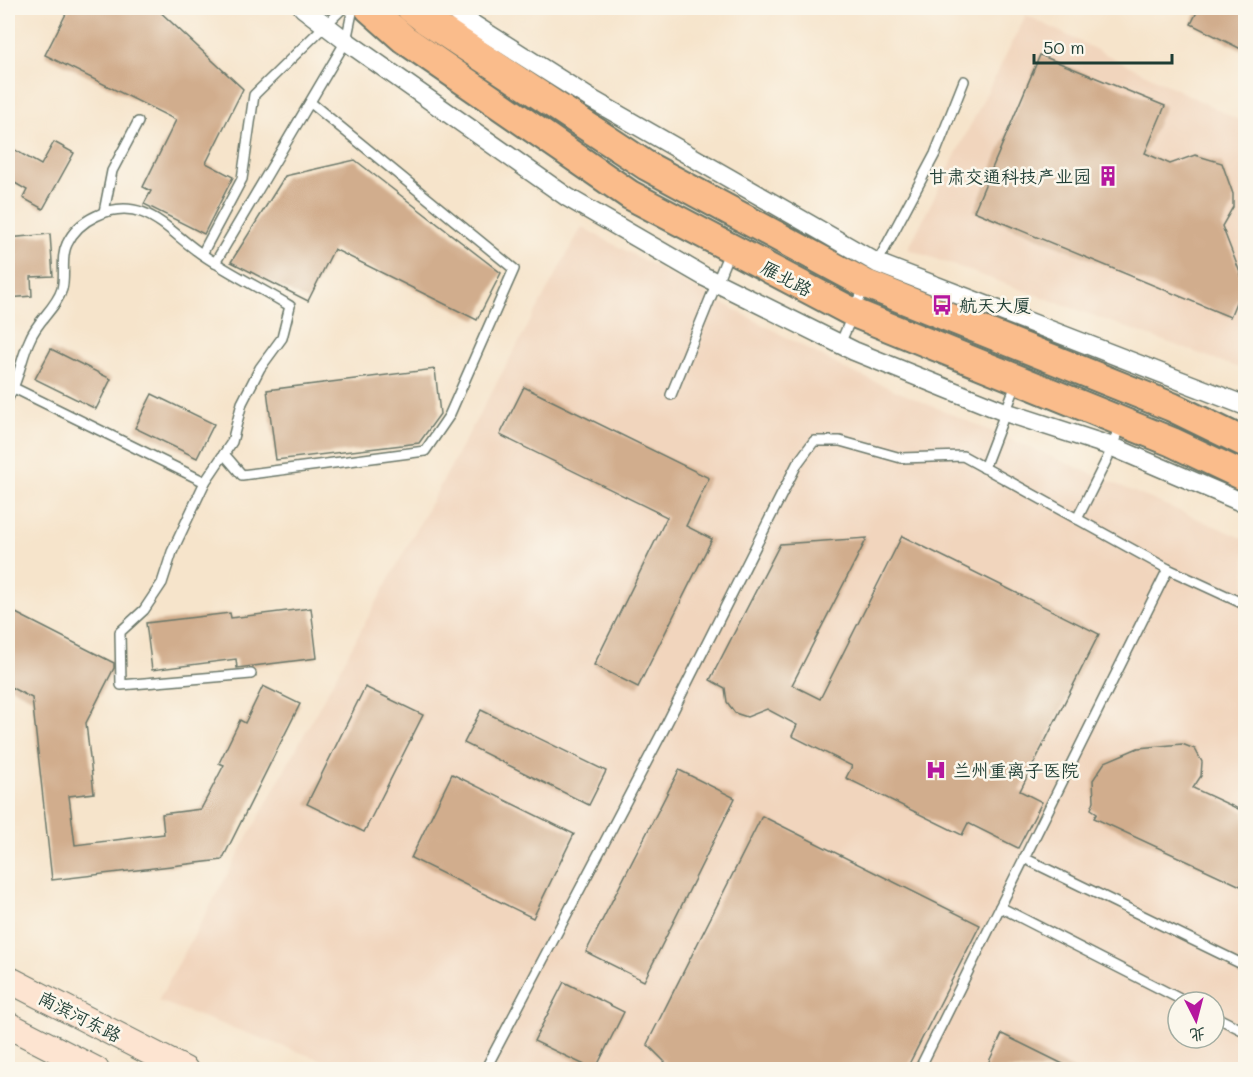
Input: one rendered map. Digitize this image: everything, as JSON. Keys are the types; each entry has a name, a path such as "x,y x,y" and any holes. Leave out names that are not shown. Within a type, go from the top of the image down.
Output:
{"main road":[{"name":"雁北路","path":"369,8 404,39 630,195 854,313 1017,380 1117,434 1245,477"},
{"name":"雁北路","path":"411,8 646,166 871,273 1172,407 1245,443"},
{"name":"南滨河东路","path":"8,979 185,1070"},
{"path":"8,1025 96,1070"}],"street":[{"path":"303,8 346,41 567,197 717,283 840,344 1005,412 1117,434 1245,504"},
{"path":"452,8 460,16 591,99 871,273 1245,406"}],"lane":[{"path":"202,254 242,179 254,95 343,8"},
{"path":"215,263 346,41 353,8"},
{"path":"840,344 871,273 935,154 964,81"},
{"path":"224,454 242,475 425,451 449,416 514,269 311,103"},
{"path":"104,212 112,171 138,122"},
{"path":"8,399 30,338 61,292 66,245 74,232 86,221 104,212 125,209 145,212 163,222 215,263 290,306 282,338 260,368 246,394 232,442 205,482 172,552 162,583 144,610 120,632 121,686 251,674"},
{"path":"670,394 731,248"},
{"path":"984,468 1017,380"},
{"path":"14,387 205,482"},
{"path":"1077,519 1117,434"},
{"path":"485,1070 664,729 797,464 814,441 840,441 901,459 963,456 1168,569 1245,605"},
{"path":"919,1070 1168,569"},
{"path":"1024,858 1245,966"},
{"path":"1000,907 1166,992"},
{"path":"1226,1022 1245,1032"}],"shaded area":[{"path":"1026,15 1245,123 1245,370 908,249"},
{"path":"582,227 845,369 1245,539 1245,1069 346,1069 158,1001"}],"building":[{"path":"69,8 156,8 243,89 206,163 233,177 204,234 144,204 151,191 143,187 176,120 45,55"},
{"path":"1199,8 1245,8 1245,51 1191,24"},
{"name":"甘肃交通科技产业园","path":"1040,55 1165,106 1145,153 1170,164 1195,155 1222,163 1233,194 1233,207 1222,226 1244,283 1230,317 974,211"},
{"path":"54,142 74,153 43,209 23,198 27,190 8,179 8,146 41,165"},
{"path":"355,160 501,273 477,320 334,249 308,301 231,262 285,176"},
{"path":"50,234 53,276 31,277 32,296 8,298 8,238"},
{"path":"51,349 111,379 96,409 35,379"},
{"path":"435,369 440,414 419,443 276,460 267,390"},
{"path":"524,387 709,478 686,526 712,539 638,687 594,665 667,517 500,435"},
{"path":"152,394 214,424 197,458 135,428"},
{"path":"902,536 1099,634 1020,791 1042,802 1018,848 968,823 962,835 846,778 852,766 792,736 797,725 767,709 747,717 735,713 727,702 725,688 710,680 780,544 867,538 792,685 820,699"},
{"path":"311,608 317,658 237,668 236,659 152,670 146,623 230,613 231,618"},
{"path":"8,609 114,663 114,668 86,723 94,793 69,796 75,845 164,834 162,814 201,809 224,765 219,763 240,720 245,723 263,686 300,704 222,860 52,880 32,698 8,686"},
{"path":"365,687 423,715 364,832 307,804"},
{"path":"481,710 606,771 589,805 464,743"},
{"path":"1182,744 1195,749 1202,762 1201,776 1193,788 1245,812 1245,888 1094,818 1097,813 1091,809 1094,801 1093,780 1105,762 1138,748"},
{"path":"679,770 735,798 644,981 586,952"},
{"path":"452,774 574,834 533,918 411,858"},
{"path":"762,816 980,925 906,1070 673,1070 647,1044"},
{"path":"564,982 624,1012 595,1070 534,1041"},
{"path":"1002,1034 1075,1070 985,1070"}],"place":[{"name":"甘肃交通科技产业园","path":"1108,176"},
{"name":"航天大厦","path":"942,305"},
{"name":"兰州重离子医院","path":"936,770"}]}
